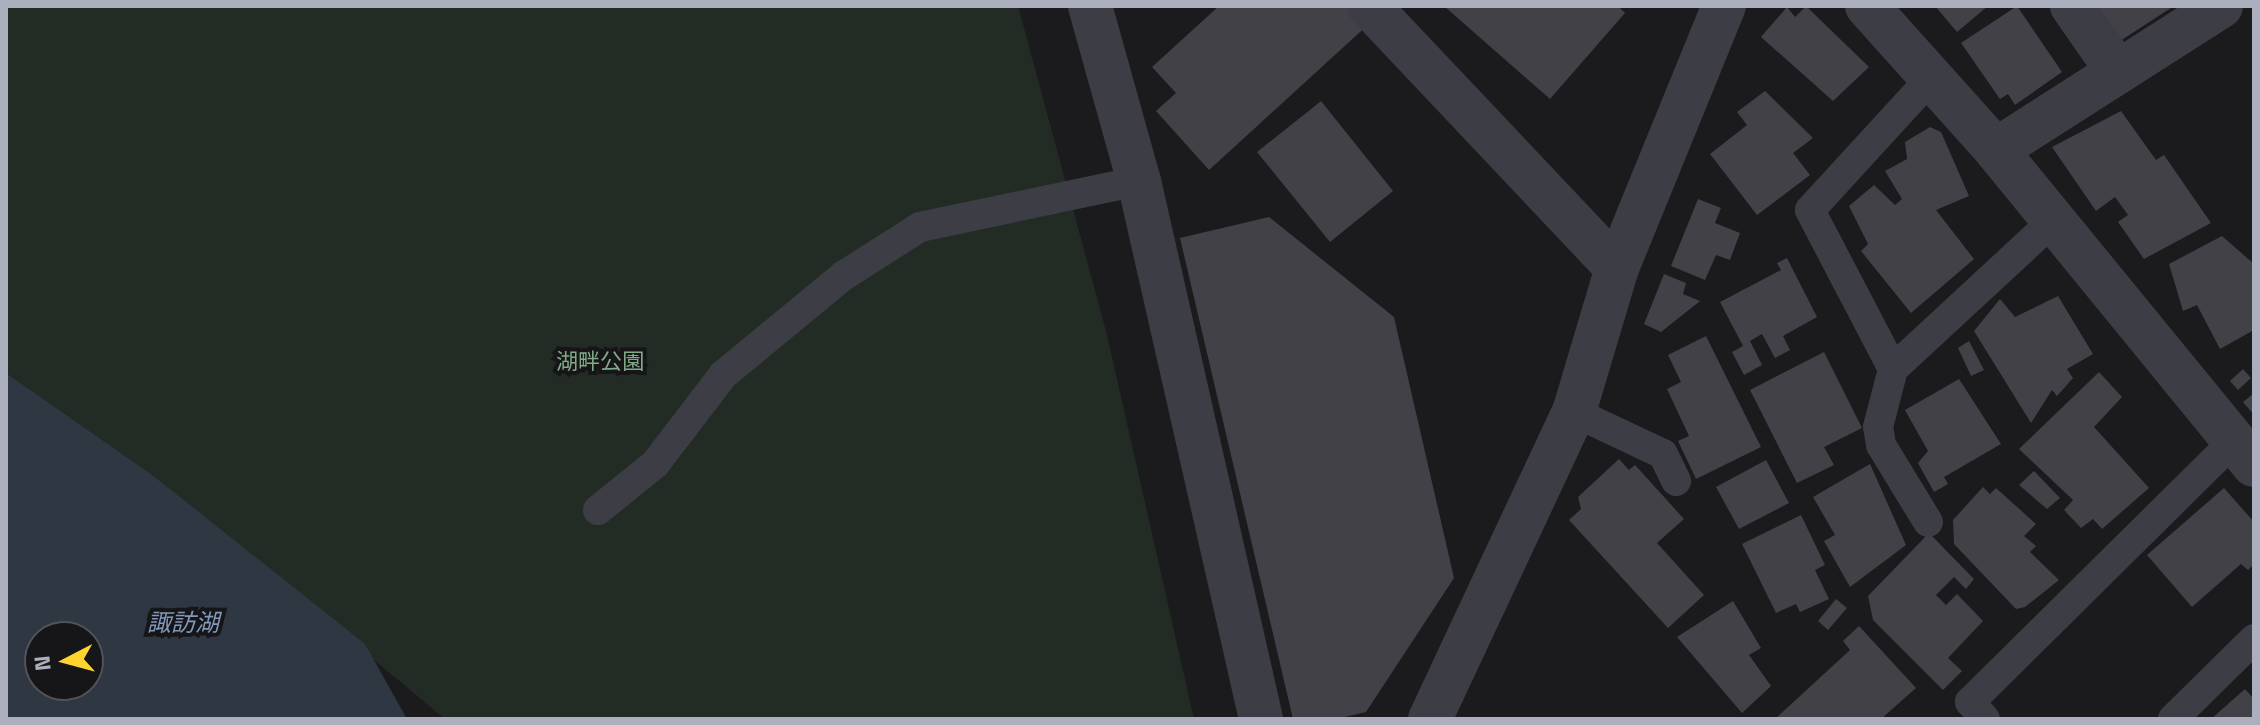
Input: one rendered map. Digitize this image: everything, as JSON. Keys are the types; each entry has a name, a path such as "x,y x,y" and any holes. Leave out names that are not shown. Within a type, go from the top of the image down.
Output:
{"street":[{"path":"1090,6 1139,181 1261,719"},
{"path":"1369,6 1617,268"},
{"path":"1430,719 1574,412 1617,268 1724,6"},
{"path":"1867,6 1996,150 2244,453"},
{"path":"2072,6 2118,72"},
{"path":"1996,150 2221,6"}],"lane":[{"path":"1893,369 1810,210 1932,77"},
{"path":"598,510 655,464 723,375 843,276 920,227 1139,181"},
{"path":"1928,522 1881,445 1878,427 1893,369 2052,222"},
{"path":"1574,412 1663,454 1676,481"},
{"path":"1985,719 1970,702 2244,453"},
{"path":"2173,719 2254,639"}],"green space":[{"name":"湖畔公園","path":"6,6 1018,6 1107,335 1194,719 445,719 151,474 6,373"}],"water":[{"name":"諏訪湖","path":"6,373 151,474 365,644 407,719 6,719"}],"building":[{"path":"1219,6 1356,6 1371,22 1209,170 1156,111 1176,93 1152,67"},
{"path":"1444,6 1618,6 1625,13 1550,99"},
{"path":"1806,6 1869,67 1833,101 1761,37 1787,7 1795,17"},
{"path":"1935,6 1988,6 1957,32"},
{"path":"2017,6 2062,72 2015,105 2008,94 2000,99 1961,43"},
{"path":"2092,6 2174,6 2117,43"},
{"path":"1765,91 1813,138 1793,153 1810,175 1757,215 1710,154 1747,125 1737,112"},
{"path":"1321,101 1393,191 1330,242 1257,152"},
{"path":"2121,111 2156,160 2164,155 2211,223 2144,259 2118,222 2128,215 2115,197 2096,211 2052,147"},
{"path":"1930,127 1941,132 1969,196 1936,210 1974,259 1911,313 1861,251 1868,244 1849,206 1874,185 1895,205 1902,199 1885,171 1907,159 1905,142"},
{"path":"1698,199 1721,208 1715,223 1740,233 1730,260 1716,255 1705,280 1671,266"},
{"path":"1269,217 1394,317 1454,578 1366,712 1336,719 1293,719 1180,238"},
{"path":"2222,236 2254,264 2254,330 2220,349 2197,305 2183,311 2169,264"},
{"path":"1787,258 1817,317 1783,336 1790,350 1775,358 1762,334 1750,341 1762,365 1744,375 1732,352 1743,346 1720,302 1781,270 1777,263"},
{"path":"1664,274 1686,283 1683,294 1700,301 1661,332 1644,324"},
{"path":"2058,296 2093,354 2067,369 2073,378 2057,396 2052,390 2031,423 1974,331 2000,299 2015,317"},
{"path":"1706,336 1761,447 1696,479 1678,441 1689,436 1667,389 1681,382 1668,355"},
{"path":"1969,341 1984,370 1971,376 1958,348"},
{"path":"1824,352 1862,428 1824,447 1834,465 1797,483 1750,390"},
{"path":"2243,369 2251,378 2238,390 2230,381"},
{"path":"2099,372 2122,397 2094,427 2149,488 2102,529 2093,519 2081,528 2064,510 2073,500 2019,449"},
{"path":"1959,379 2001,444 1944,477 1948,484 1934,492 1918,463 1928,451 1905,410"},
{"path":"2254,393 2254,415 2243,402"},
{"path":"1619,459 1629,470 1635,465 1684,519 1657,543 1704,595 1668,628 1569,520 1581,509 1578,497"},
{"path":"1766,460 1789,503 1739,529 1716,487"},
{"path":"1870,464 1906,545 1850,587 1824,541 1835,535 1813,497"},
{"path":"2034,471 2060,498 2047,509 2019,485"},
{"path":"1983,487 1990,494 1996,488 2036,524 2024,536 2036,546 2030,552 2059,580 2025,607 2016,609 1954,544 1953,520"},
{"path":"2224,488 2254,522 2254,564 2248,570 2241,564 2192,607 2147,555"},
{"path":"1801,515 1825,565 1815,570 1829,599 1800,612 1796,604 1776,613 1742,544"},
{"path":"1929,533 1974,579 1966,589 1954,577 1936,595 1946,605 1957,594 1983,621 1948,658 1962,671 1943,690 1873,620 1868,596"},
{"path":"1836,599 1847,608 1828,630 1818,621"},
{"path":"1733,601 1761,648 1749,655 1771,686 1742,713 1677,637"},
{"path":"1859,626 1916,688 1881,719 1775,719 1850,650 1843,641"},
{"path":"2245,689 2254,699 2254,719 2211,719"}]}
